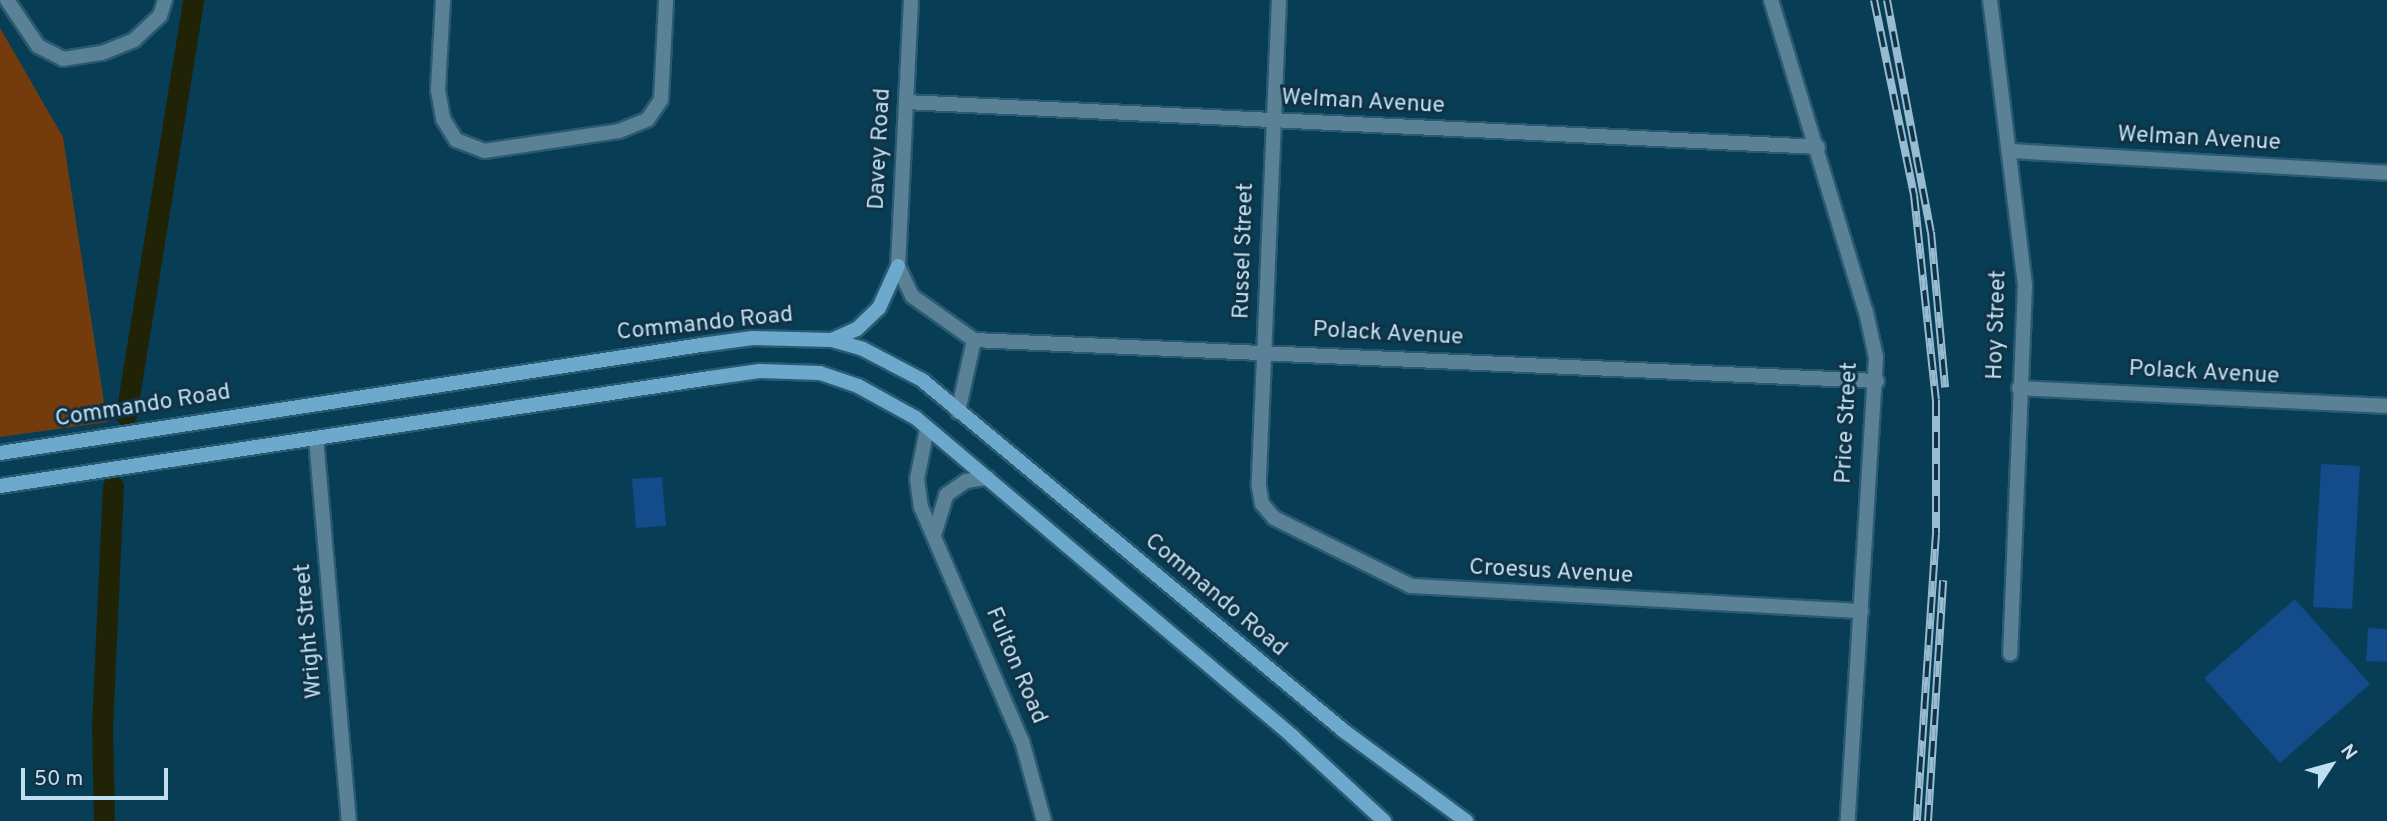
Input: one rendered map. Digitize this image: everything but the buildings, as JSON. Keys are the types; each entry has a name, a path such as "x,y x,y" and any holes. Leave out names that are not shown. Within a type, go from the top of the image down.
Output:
{"main road":[{"path":"832,340 857,329 879,308 898,266"},
{"name":"Commando Road","path":"0,453 701,345 753,338 832,340 904,368 1326,717 1466,821"},
{"path":"0,486 710,378 792,370 858,386 888,400 928,429 1293,737 1384,821"}],"street":[{"path":"7,0 28,34 49,54 80,58 119,48 148,30 160,16 165,0"},
{"path":"443,0 438,90 443,119 456,140 484,151 619,131 648,119 661,100 666,0"},
{"name":"Davey Road","path":"911,0 898,266 912,296 974,340"},
{"name":"Russel Street","path":"1262,504 1264,352 1279,0"},
{"name":"Price Street","path":"1771,0 1818,147 1871,331 1877,381 1848,821"},
{"name":"Hoy Street","path":"1990,0 2025,285 2010,654"},
{"name":"Welman Avenue","path":"906,102 1818,147"},
{"name":"Welman Avenue","path":"2009,151 2387,173"},
{"path":"958,412 960,385 974,340"},
{"name":"Polack Avenue","path":"974,340 1877,381"},
{"name":"Polack Avenue","path":"2019,388 2387,406"},
{"name":"Fulton Road","path":"928,429 917,492 1022,741 1044,821"},
{"name":"Wright Street","path":"316,438 349,821"},
{"path":"935,532 946,495 966,481 988,478"},
{"name":"Croesus Avenue","path":"1262,504 1291,530 1411,586 1860,611"}],"shaded area":[{"path":"0,28 63,137 107,422 0,437"}],"waterway":[{"path":"126,415 193,0"},
{"path":"104,821 102,727 113,486"}],"railway":[{"path":"1874,0 1914,195 1936,400 1936,533 1917,821"},
{"path":"1887,0 1931,232 1945,387"},
{"path":"1928,821 1943,580"}]}
